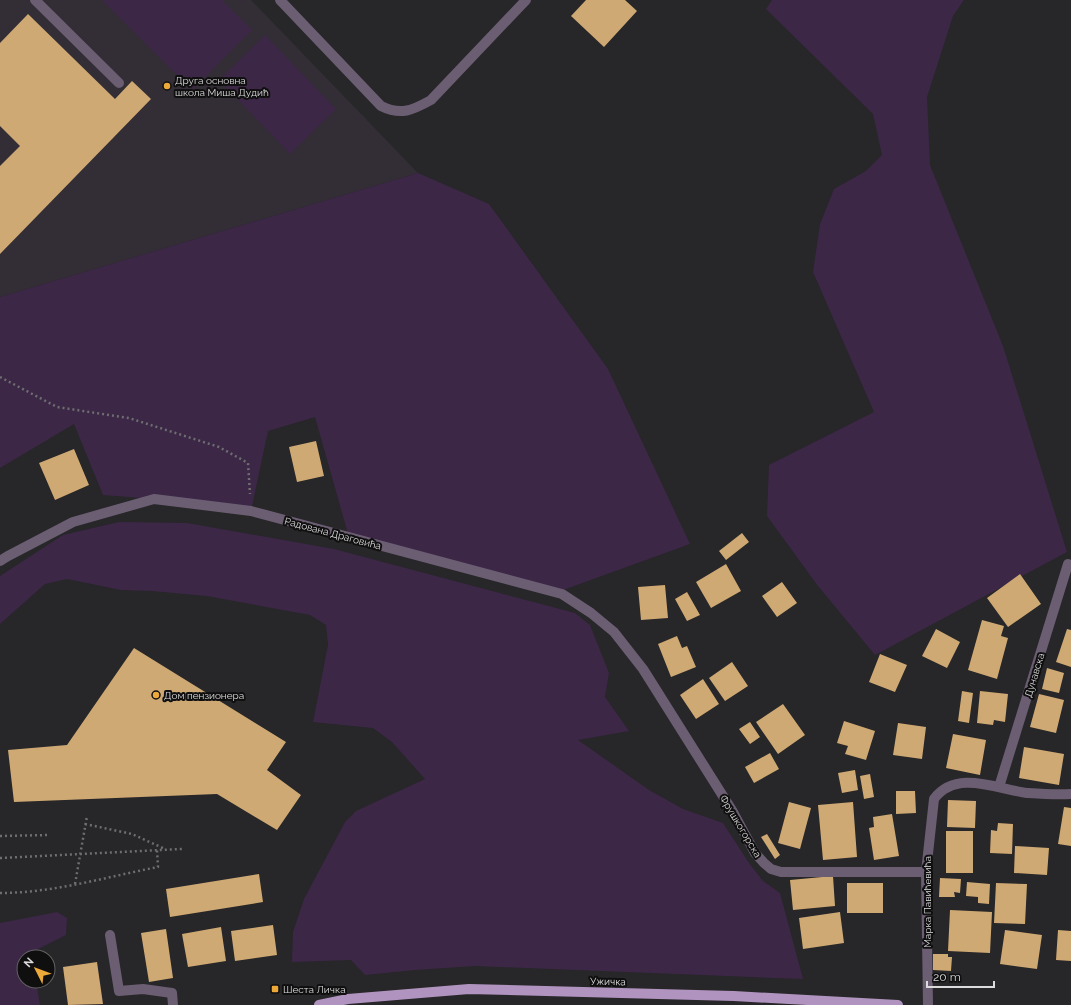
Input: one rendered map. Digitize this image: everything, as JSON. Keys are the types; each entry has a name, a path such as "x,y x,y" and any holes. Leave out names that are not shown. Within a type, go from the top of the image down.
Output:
{"main road":[{"name":"Ужичка","path":"319,1005 348,999 469,989 734,996 898,1005"}],"street":[{"path":"35,0 119,83"},
{"path":"280,0 381,106 392,111 403,112 417,108 431,100 526,0"},
{"name":"Радована Драговића","path":"0,561 73,522 154,499 251,510 562,594 592,613 614,632 643,669"},
{"name":"Дунавска","path":"999,786 1068,564"},
{"name":"Фрушкогорска","path":"643,669 733,812 755,853 771,869 781,872 926,872"},
{"name":"Марка Павићевића","path":"928,1005 926,872 934,799 940,791 947,787 969,782 999,786 1026,792 1054,795 1071,794"},
{"path":"110,935 119,991 144,989 172,993 174,1005"}],"path":[{"path":"0,377 57,407 129,418 219,447 248,463 251,510"},
{"path":"75,884 87,816"},
{"path":"85,824 132,834 167,850"},
{"path":"0,836 49,835"},
{"path":"0,858 182,849"},
{"path":"0,893 20,893 47,890 158,867 157,850"}],"shaded area":[{"name":"Друга основна школа Миша Дудић","path":"0,0 251,0 418,173 0,297"},
{"path":"102,0 222,0 252,30 192,90"},
{"path":"772,0 964,0 953,16 927,97 930,165 1003,346 1067,552 875,655 818,586 767,516 769,465 874,412 813,272 820,224 834,189 866,171 882,155 873,114 766,9"},
{"path":"265,35 336,109 290,154 219,80"},
{"path":"418,173 489,204 608,369 690,544 563,590 348,534 315,417 268,431 251,511 154,499 103,495 74,424 0,468 0,297"},
{"path":"119,522 187,523 334,549 575,613 590,625 609,673 605,697 629,731 578,740 649,790 683,809 723,823 749,863 763,881 780,893 803,979 475,966 365,975 351,960 292,962 293,932 304,899 345,822 356,811 425,779 392,742 373,728 313,722 328,645 326,625 310,615 207,596 121,590 67,579 45,584 0,624 0,576 63,535"},
{"path":"57,912 67,918 66,935 38,949 16,949 16,989 37,989 40,1005 0,1005 0,923"}],"building":[{"path":"586,0 625,0 637,11 604,47 571,16"},
{"path":"28,14 115,99 132,81 151,99 0,254 0,166 20,146 0,126 0,43"},
{"path":"316,441 324,476 297,482 289,447"},
{"path":"74,449 89,485 55,500 39,463"},
{"path":"742,533 749,542 726,560 719,551"},
{"path":"726,564 741,591 711,608 696,582"},
{"path":"1020,574 1041,604 1008,627 987,598"},
{"path":"782,582 797,603 777,617 762,596"},
{"path":"665,585 668,618 641,620 638,587"},
{"path":"687,592 700,615 687,621 675,599"},
{"path":"982,620 1004,626 1001,636 1008,638 997,679 968,670"},
{"path":"936,629 960,642 947,668 922,656"},
{"path":"1067,629 1071,630 1071,667 1056,662"},
{"path":"677,636 682,648 687,646 696,667 671,677 658,644"},
{"name":"Дом пензионера","path":"134,648 286,742 267,770 301,795 277,830 217,794 14,802 8,750 67,745"},
{"path":"880,654 907,665 895,692 869,682"},
{"path":"732,662 748,686 725,701 709,678"},
{"path":"1047,668 1064,673 1059,693 1042,689"},
{"path":"703,679 719,704 696,719 680,695"},
{"path":"962,691 973,693 969,723 958,721"},
{"path":"980,691 1008,694 1005,722 994,720 993,725 977,723"},
{"path":"1039,694 1064,700 1056,733 1030,727"},
{"path":"783,704 805,735 778,754 756,722"},
{"path":"844,721 875,731 866,760 845,754 848,746 837,743"},
{"path":"750,722 760,737 750,744 739,729"},
{"path":"898,723 926,727 922,759 893,755"},
{"path":"953,734 986,740 980,775 946,768"},
{"path":"1024,747 1064,754 1059,785 1019,778"},
{"path":"770,753 779,769 754,783 745,767"},
{"path":"855,770 858,790 842,793 838,773"},
{"path":"870,774 874,797 864,799 860,776"},
{"path":"896,791 915,791 916,813 896,814"},
{"path":"948,800 976,801 975,828 947,827"},
{"path":"789,802 811,808 800,849 778,843"},
{"path":"853,802 857,857 823,860 818,805"},
{"path":"1064,807 1071,808 1071,846 1058,844"},
{"path":"892,814 899,856 874,860 869,828 874,827 873,817"},
{"path":"998,823 1013,824 1012,854 990,853 991,830 997,831"},
{"path":"946,831 973,831 973,873 946,873"},
{"path":"767,834 780,855 775,859 761,837"},
{"path":"1015,846 1049,848 1047,875 1014,873"},
{"path":"259,874 263,902 170,917 166,889"},
{"path":"833,876 835,906 793,910 790,880"},
{"path":"940,878 961,879 960,893 954,892 955,897 939,897"},
{"path":"967,882 990,884 989,904 978,903 978,897 966,896"},
{"path":"847,883 883,883 883,913 847,913"},
{"path":"996,883 1027,884 1025,924 994,923"},
{"path":"950,910 992,912 990,953 948,951"},
{"path":"840,912 844,943 803,949 799,918"},
{"path":"273,925 277,955 235,961 231,931"},
{"path":"221,927 226,961 188,967 182,934"},
{"path":"166,929 173,978 149,982 141,933"},
{"path":"1005,930 1042,935 1037,969 1000,964"},
{"path":"1058,930 1071,931 1071,961 1056,960"},
{"path":"933,954 948,954 948,957 952,957 951,971 933,970"},
{"path":"97,962 103,1004 68,1005 63,967"}],"place":[{"name":"Друга основна школа Миша Дудић","path":"167,86"},
{"name":"Дом пензионера","path":"156,695"},
{"name":"Шеста Личка","path":"275,989"}]}
